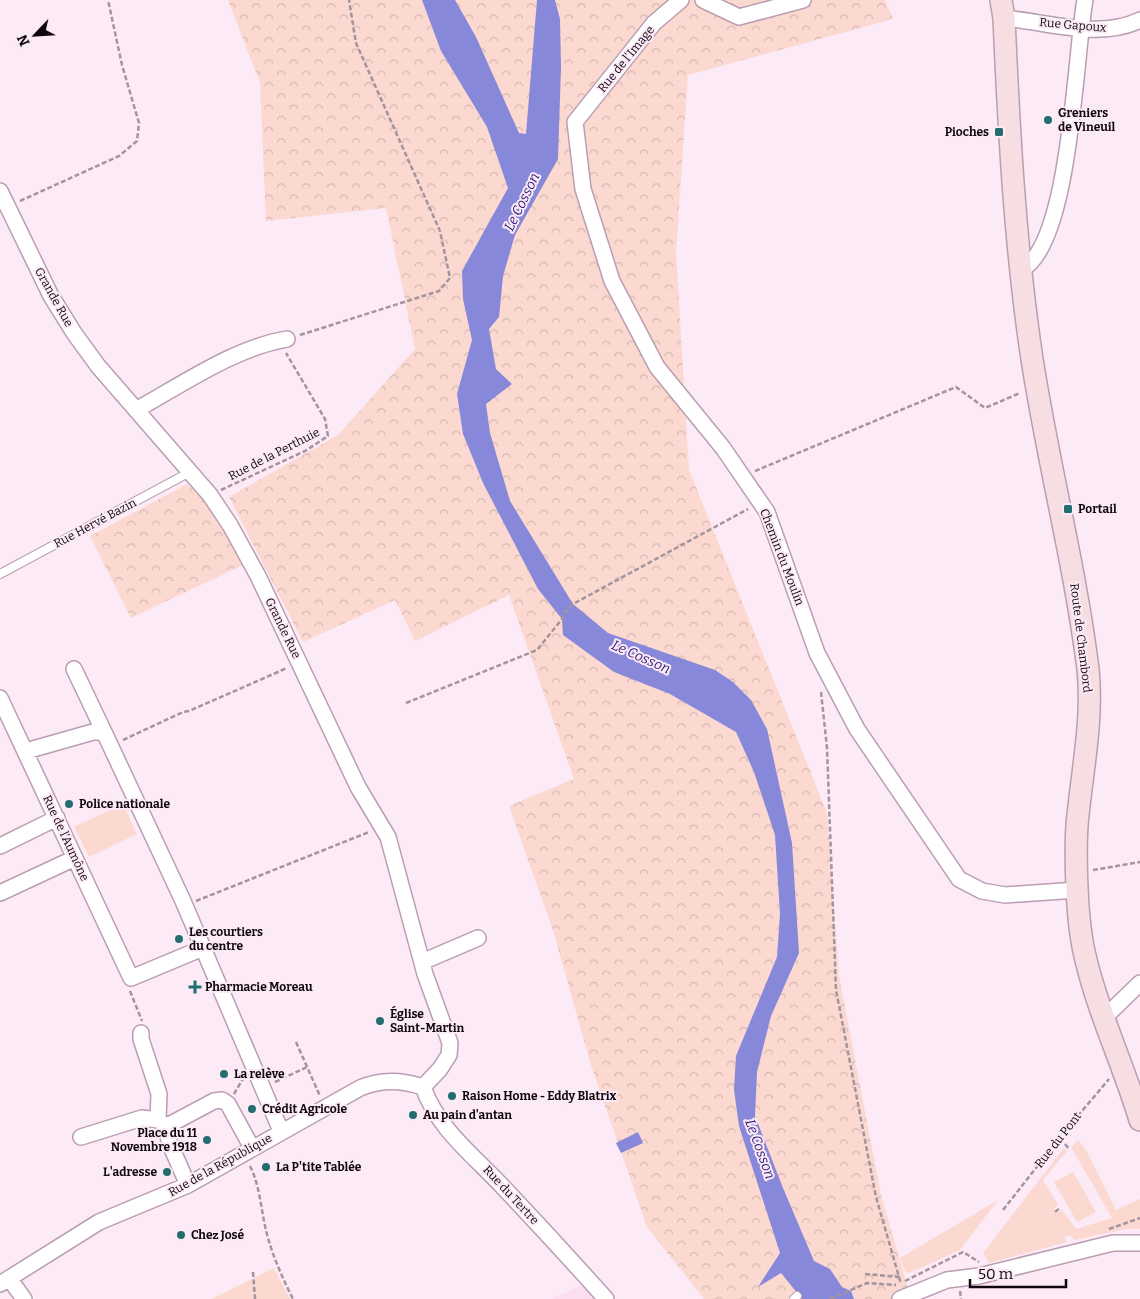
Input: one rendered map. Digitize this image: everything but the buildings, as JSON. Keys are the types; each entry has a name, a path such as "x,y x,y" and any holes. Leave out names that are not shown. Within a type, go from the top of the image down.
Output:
{"main road":[{"name":"Route de Chambord","path":"1002,9 1012,181 1021,270 1049,463 1076,588 1090,686 1089,735 1077,818 1077,881 1086,960 1140,1120"}],"street":[{"name":"Rue de l'Image","path":"575,122 654,23 681,0"},
{"path":"703,0 739,17 803,0"},
{"path":"1021,270 1034,260 1044,242 1060,190 1071,131 1080,27 1085,0"},
{"name":"Rue Gapoux","path":"1002,9 1080,27 1120,28 1140,20"},
{"name":"Chemin du Moulin","path":"575,122 583,190 612,281 657,367 723,448 767,512 818,653 857,729 959,879 982,891 1004,895 1077,881"},
{"name":"Grande Rue","path":"0,191 4,212 74,333 136,410 210,496 230,525 299,662 358,787 388,837 422,962 450,1043 448,1055 440,1069 423,1087"},
{"path":"136,410 229,360 271,342 287,339"},
{"path":"74,669 185,905 281,1131"},
{"name":"Rue de l'Aumône","path":"0,698 131,978"},
{"path":"26,751 92,732 104,732"},
{"path":"0,846 57,818"},
{"path":"0,893 75,858"},
{"path":"422,962 478,938"},
{"path":"131,978 203,948"},
{"path":"1104,1018 1140,983"},
{"path":"141,1033 141,1039 159,1094 163,1123 169,1142 188,1184"},
{"name":"Rue de la République","path":"5,1281 99,1222 188,1184 360,1088 389,1081 407,1082 423,1087"},
{"name":"Rue du Tertre","path":"423,1087 430,1107 450,1134 485,1168 606,1299"},
{"path":"81,1137 142,1118 163,1123 214,1101 222,1100 228,1104 248,1151"},
{"path":"904,1293 947,1280 979,1276 1113,1243 1140,1243"},
{"path":"5,1281 24,1299"}],"lane":[{"name":"Rue Hervé Bazin","path":"0,574 190,472"}],"path":[{"path":"4,212 19,201 118,156 137,141 139,123 122,65 108,0"},
{"path":"287,339 439,290 450,278 440,231 356,43 349,0"},
{"name":"Rue de la Perthuie","path":"210,496 304,451 328,436 325,419 284,350 287,339"},
{"path":"742,476 956,387 985,408 1037,386"},
{"path":"406,703 537,650 562,619 564,613 573,604 760,502"},
{"path":"110,746 299,662"},
{"path":"821,691 827,748 836,990 876,1198 904,1293"},
{"path":"185,905 382,826"},
{"path":"1077,881 1140,862"},
{"path":"131,978 128,989 143,1024 141,1033"},
{"path":"296,1042 325,1106"},
{"path":"228,1104 252,1064"},
{"path":"263,1088 307,1067"},
{"name":"Rue du Pont","path":"1003,1210 1090,1100 1109,1078 1116,1074"},
{"path":"1065,1144 1069,1149"},
{"path":"248,1151 256,1179 268,1238 280,1274 293,1299"},
{"path":"1055,1212 1060,1208"},
{"path":"904,1293 908,1278 963,1252 973,1260"},
{"path":"253,1272 255,1299"},
{"path":"865,1274 900,1277"},
{"path":"830,1299 868,1283 879,1284 904,1293"}],"shaded area":[{"path":"584,1284 598,1299 552,1299"}],"green space":[{"path":"228,0 885,0 893,19 688,75 676,252 689,470 827,813 839,976 881,1195 911,1299 704,1299 647,1227 591,1065 553,930 509,806 574,779 509,595 415,641 395,600 303,642 229,497 338,435 415,349 386,208 266,221 260,83"},
{"path":"187,484 205,501 243,565 131,618 90,536"},
{"path":"123,804 137,834 89,857 74,827"},
{"path":"1078,1140 1086,1150 1116,1210 1140,1199 1140,1229 1127,1229 1074,1240 1071,1235 1064,1237 1067,1242 989,1263 983,1253 1064,1148 1067,1151 1043,1180 1058,1205 1054,1209 1056,1214 1062,1210 1076,1229 1112,1218 1071,1147"},
{"path":"1073,1172 1096,1212 1077,1222 1054,1182"},
{"path":"998,1200 960,1250 906,1273 900,1258"},
{"path":"274,1268 290,1299 212,1299"}],"water":[{"name":"Le Cosson","path":"422,0 455,0 476,37 519,133 526,134 537,0 555,0 560,19 561,67 558,159 515,235 503,276 499,317 489,329 496,369 512,384 486,404 490,433 510,501 573,604 608,633 715,670 733,682 751,700 767,729 792,843 799,953 771,1016 757,1072 755,1116 814,1261 830,1269 842,1287 851,1291 854,1299 802,1299 781,1273 758,1287 780,1253 739,1126 734,1090 736,1056 777,957 780,914 775,835 754,772 736,732 670,694 614,672 563,635 562,619 538,589 483,483 463,434 457,394 472,340 463,299 462,271 508,188 487,127 441,51"},
{"path":"638,1132 643,1143 621,1153 616,1143"}],"place":[{"name":"Greniers de Vineuil","path":"1048,120"},
{"name":"Pioches","path":"999,132"},
{"name":"Portail","path":"1068,509"},
{"name":"Police nationale","path":"69,804"},
{"name":"Les courtiers du centre","path":"179,939"},
{"name":"Pharmacie Moreau","path":"195,987"},
{"name":"Église Saint-Martin","path":"380,1021"},
{"name":"La relève","path":"224,1074"},
{"name":"Raison Home - Eddy Blatrix","path":"452,1096"},
{"name":"Crédit Agricole","path":"252,1109"},
{"name":"Au pain d'antan","path":"413,1115"},
{"name":"Place du 11 Novembre 1918","path":"207,1140"},
{"name":"La P'tite Tablée","path":"266,1167"},
{"name":"L'adresse","path":"167,1172"},
{"name":"Chez José","path":"181,1235"}]}
